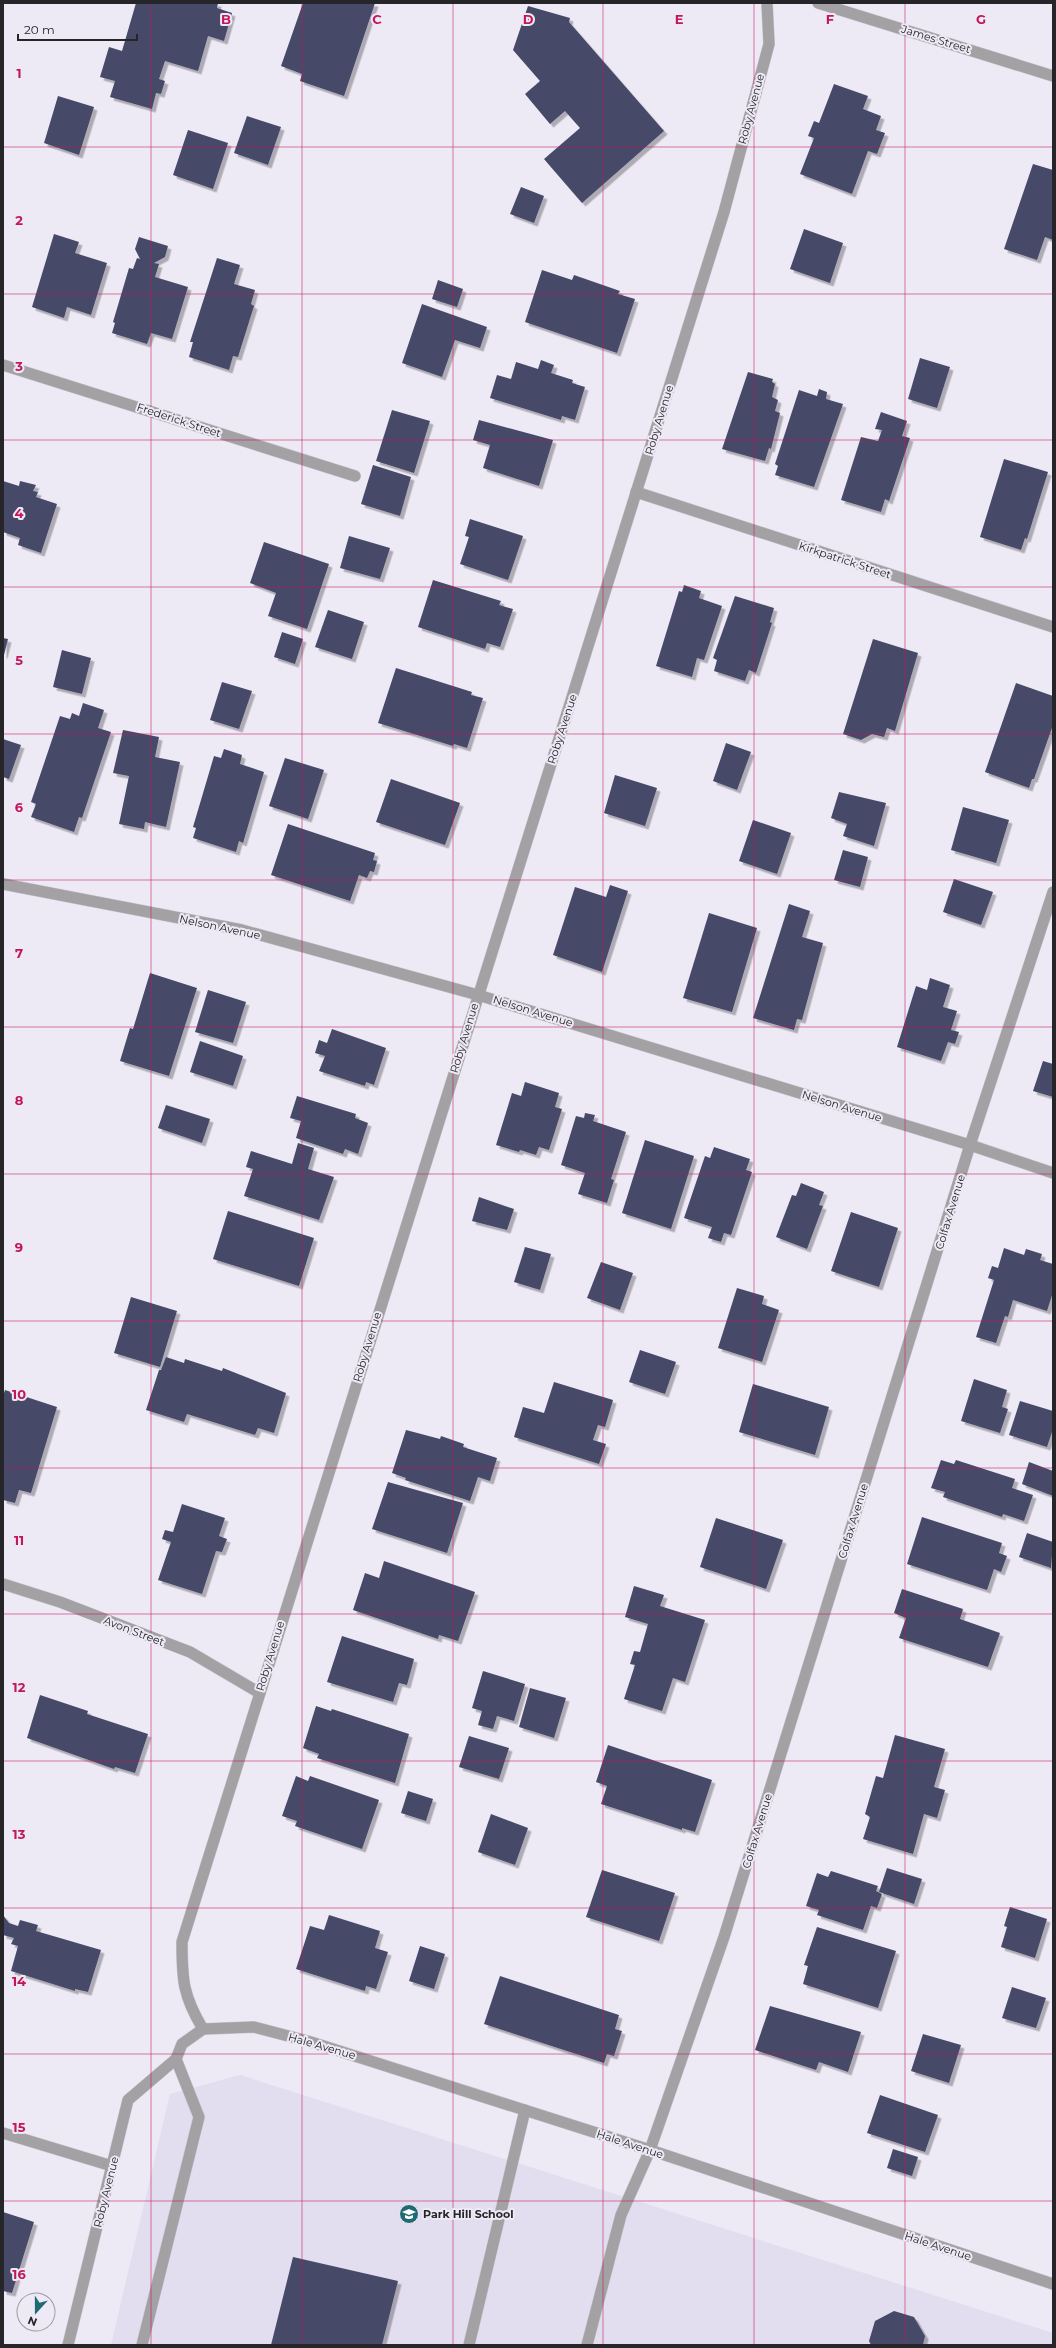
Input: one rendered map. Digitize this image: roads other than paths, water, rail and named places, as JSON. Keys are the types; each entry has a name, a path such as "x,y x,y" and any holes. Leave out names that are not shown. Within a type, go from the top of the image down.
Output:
{"street":[{"name":"Roby Avenue","path":"68,2345 128,2100 176,2059 182,2044 203,2029 189,2005 182,1974 182,1942 258,1692 724,212 769,44 767,3"},
{"name":"James Street","path":"818,3 1053,76"},
{"name":"Frederick Street","path":"3,365 355,476"},
{"name":"Kirkpatrick Street","path":"636,492 1053,627"},
{"name":"Nelson Avenue","path":"3,884 242,930 478,995 970,1146 1053,1173"},
{"name":"Colfax Avenue","path":"587,2345 620,2215 650,2150 724,1936 970,1146 1053,892"},
{"name":"Avon Street","path":"3,1584 60,1602 190,1652 258,1692"},
{"name":"Hale Avenue","path":"203,2029 254,2028 311,2042 650,2150 1053,2284"},
{"path":"142,2345 199,2117 176,2059"},
{"path":"469,2345 525,2110"},
{"path":"3,2133 112,2166"}],"place":[{"name":"Park Hill School","path":"409,2214"}]}
